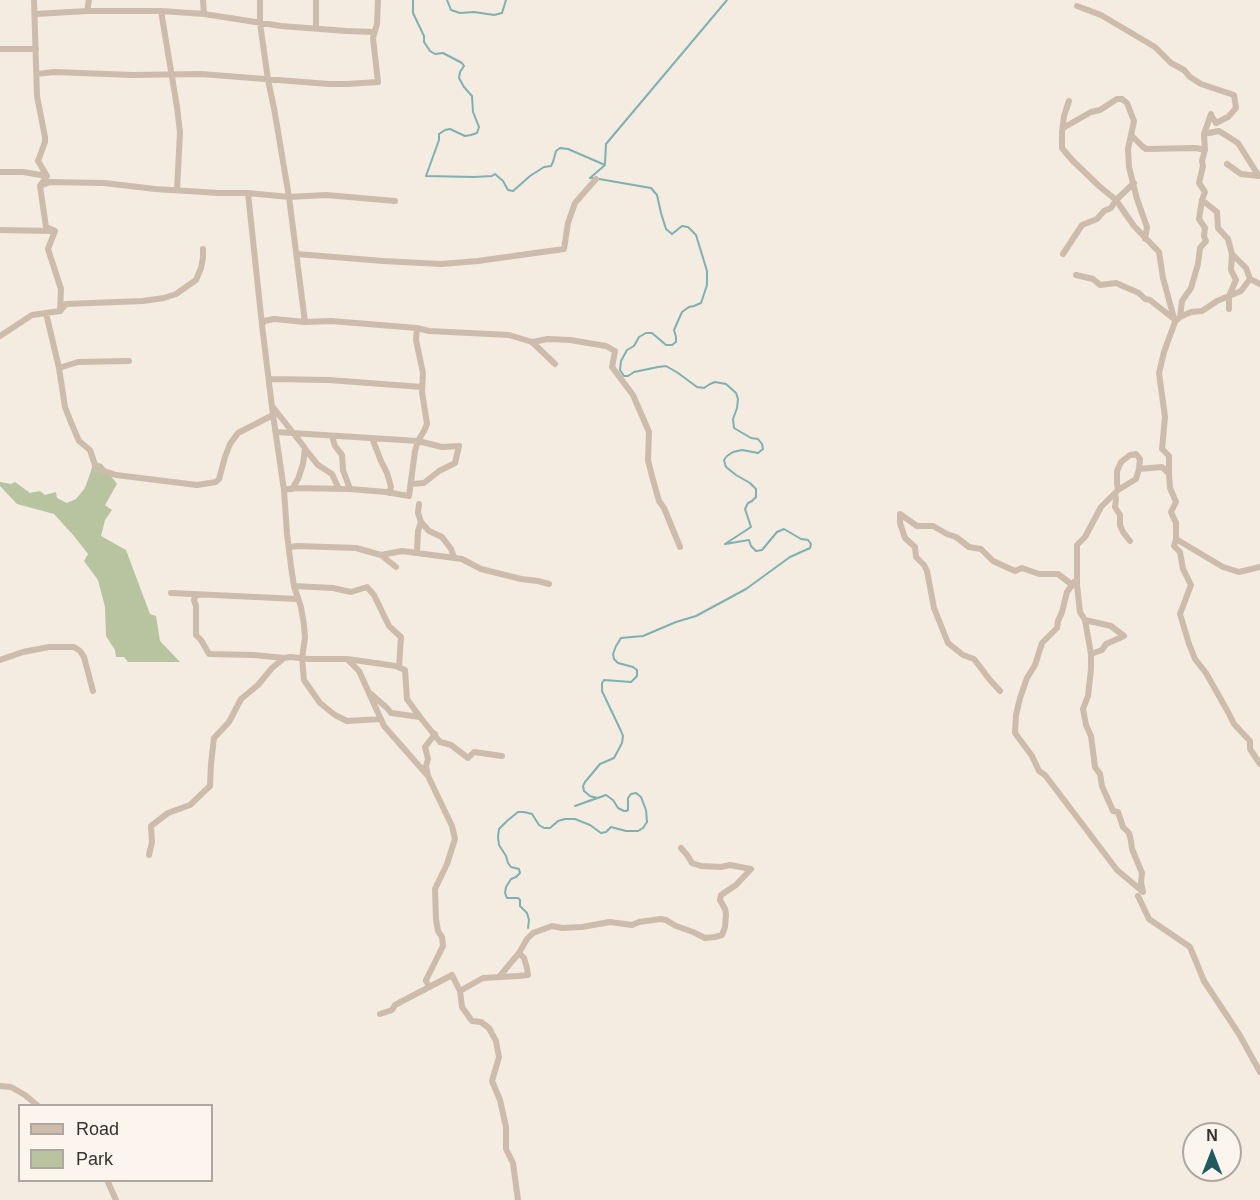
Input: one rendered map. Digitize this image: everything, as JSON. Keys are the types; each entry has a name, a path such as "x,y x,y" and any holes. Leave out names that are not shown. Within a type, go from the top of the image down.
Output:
{"street":[{"path":"34,0 37,96 45,137 38,161 47,176"},
{"path":"87,11 89,0"},
{"path":"204,0 204,14"},
{"path":"260,0 260,23 289,196 305,322"},
{"path":"316,0 316,28"},
{"path":"37,74 54,72 172,74 347,84 378,82 373,38 377,24 378,0"},
{"path":"1077,6 1101,15 1155,47 1171,63 1201,84 1234,95 1236,108 1228,117 1216,123"},
{"path":"36,14 161,11 204,14 260,23 374,32"},
{"path":"161,11 180,132 177,190"},
{"path":"0,49 36,50"},
{"path":"1145,239 1147,227 1137,200 1129,167 1128,149 1134,121 1127,103 1122,99 1117,99 1063,128 1062,148 1116,200 1134,226 1145,239 1159,252 1163,278 1176,320"},
{"path":"1219,131 1211,113 1204,134 1205,150 1199,183 1205,192 1199,219 1205,228 1206,241 1200,248 1191,288 1182,301 1159,373 1165,417 1162,449 1169,456 1170,488 1176,502 1171,512 1176,523 1174,546 1180,552 1183,569 1191,585 1180,614 1189,644 1195,659 1206,673 1234,724 1250,741 1250,749 1260,764"},
{"path":"1204,134 1219,131 1238,143 1259,176"},
{"path":"1131,135 1146,148 1205,150"},
{"path":"1227,164 1241,174 1259,176"},
{"path":"0,172 23,172 47,176"},
{"path":"47,176 40,186 46,227 55,231"},
{"path":"297,254 441,264 564,249 574,203 596,179"},
{"path":"40,186 50,182 104,183 219,194 326,195 395,201"},
{"path":"1063,255 1082,225 1097,219 1104,211 1111,208 1134,183"},
{"path":"248,193 289,547 294,586 301,607 305,638 302,658 304,680 320,703 334,716 346,721 381,719"},
{"path":"1202,200 1217,212 1218,228 1228,239 1232,254 1232,270 1236,280 1229,296 1229,309"},
{"path":"0,230 55,231"},
{"path":"55,231 48,249 61,289 60,311"},
{"path":"0,336 32,315 60,311 66,304 143,301 176,294 196,280 203,258 203,249"},
{"path":"1232,254 1246,268 1250,279 1260,284"},
{"path":"1076,275 1093,279 1100,285 1116,283 1139,293 1176,320"},
{"path":"1176,320 1241,291 1250,279"},
{"path":"46,313 59,368 65,407 79,441 90,450 96,468 116,475 197,484 216,482 230,444 238,434 273,415"},
{"path":"262,326 264,321 274,319 305,322 338,321 429,331 509,335 532,342 555,364"},
{"path":"284,490 350,489 409,496 418,441 427,424 422,392 423,373 416,340 417,328"},
{"path":"532,342 548,339 570,340 606,346 615,351 612,367 633,395 649,432 648,460 652,476 659,501 680,547"},
{"path":"59,368 78,362 129,361"},
{"path":"269,379 329,380 422,387"},
{"path":"272,405 318,465 332,474 339,489"},
{"path":"276,432 418,441 442,447 459,446 455,463 438,471 424,483 411,484"},
{"path":"332,436 335,446 342,455 343,470 350,489"},
{"path":"372,438 387,472 390,492"},
{"path":"292,489 303,464 305,448"},
{"path":"1075,583 1067,592 1057,628 1042,643 1035,665 1027,678 1016,715 1015,733 1032,756 1039,771 1045,775 1117,870 1143,892 1142,873 1128,833 1123,827 1118,812 1113,811 1102,786 1100,774 1095,767 1091,736 1083,709 1088,696 1091,654 1075,583 1077,545 1085,537 1101,507 1117,492 1136,478 1140,469 1140,459 1136,454 1120,462 1117,471 1117,492 1115,507 1120,515 1123,532 1130,541"},
{"path":"1140,469 1162,467 1169,474"},
{"path":"418,504 421,522 429,531 442,537 454,557"},
{"path":"1000,691 974,659 963,656 948,643 934,608 927,571 916,557 915,548 905,538 899,512 917,526 933,526 956,537 969,547 981,549 993,561 1015,571 1022,568 1040,574 1058,574 1075,583"},
{"path":"417,552 421,522"},
{"path":"1176,540 1223,567 1239,572 1260,567"},
{"path":"289,547 356,548 381,555 396,567"},
{"path":"381,555 402,551 454,557 481,569 549,584"},
{"path":"294,586 333,588 351,592 367,587 375,595 389,626 401,638 399,667"},
{"path":"171,593 298,599"},
{"path":"196,594 194,600 196,635 209,654 346,659 399,667 405,670 407,699 440,742 451,745 468,758 474,752 502,756"},
{"path":"1085,620 1111,626 1125,636 1106,644 1102,650 1091,654"},
{"path":"0,660 23,652 49,647 74,647 84,657 93,691"},
{"path":"149,855 152,842 151,826 168,813 190,805 210,786 214,738 229,722 241,699 284,658"},
{"path":"346,659 360,671 384,726 428,776 452,826 455,839 435,890 436,919 443,946 426,980 429,986"},
{"path":"370,693 391,713 420,717"},
{"path":"428,776 425,747 435,734"},
{"path":"499,977 533,933 552,926 582,927 610,922 633,924 661,919 705,938 722,934 726,914 720,900 721,895 736,885 751,870 730,865 700,866 692,863 681,848"},
{"path":"1138,896 1149,919 1190,947 1204,981 1239,1034 1260,1072"},
{"path":"460,991 483,978 528,975 524,958 519,953"},
{"path":"380,1014 392,1010 395,1005 452,975 460,991 462,1007 472,1021 481,1022 489,1028 496,1041 499,1057 492,1081 500,1100 506,1127 506,1149 513,1163 518,1200"},
{"path":"0,1086 11,1087 36,1104"},
{"path":"108,1182 116,1200"}],"green space":[{"path":"94,462 102,464 117,484 105,505 112,510 105,520 101,536 126,550 150,614 156,616 160,641 180,662 128,662 124,657 116,657 115,650 106,636 105,607 98,580 84,561 88,554 54,514 17,504 0,486 0,482 11,484 15,482 30,493 40,491 45,495 56,492 57,498 67,503 76,499 85,488"}],"waterway":[{"path":"413,0 413,13 424,36 424,42 430,51 435,54 443,53 464,66 459,78 472,96 473,112 479,127 477,133 471,135 465,136 450,129 439,134 426,176 474,177 495,174 508,190 513,191 530,176 544,167 551,166 556,151 560,148 568,149 605,165 590,178 593,178"},
{"path":"447,0 451,10 460,13 474,12 494,15 502,13 506,0"},
{"path":"605,163 606,144 727,0"},
{"path":"528,928 529,920 527,913 520,906 520,900 507,898 505,893 511,879 520,873 519,869 511,867 499,845 499,829 507,821 518,812 524,812 532,814 539,825 544,828 550,828 558,821 575,819 590,825 601,833 611,827 638,831 647,822 646,810 641,797 636,793 631,794 628,798 628,810 626,811 618,808 606,795 575,806 597,798 584,791 583,786 600,764 614,758 622,743 623,736 602,691 604,680 631,682 637,676 637,670 633,667 618,663 614,659 613,654 621,638 643,636 696,616 746,589 790,557 810,548 811,544 808,540 801,539 784,529 777,532 762,550 756,551 749,540 725,544 751,527 745,509 748,503 756,497 756,489 726,467 724,460 733,452 742,450 758,453 763,449 758,439 751,438 734,428 733,419 738,399 736,393 726,384 715,382 704,388 697,387 666,366 634,372 628,376 624,376 620,370 621,361 627,350 646,333 652,333 666,345 676,342 674,330 682,312 701,303 707,285 707,271 696,235 688,227 682,226 672,234 666,229 657,195 651,188 599,179"}]}
